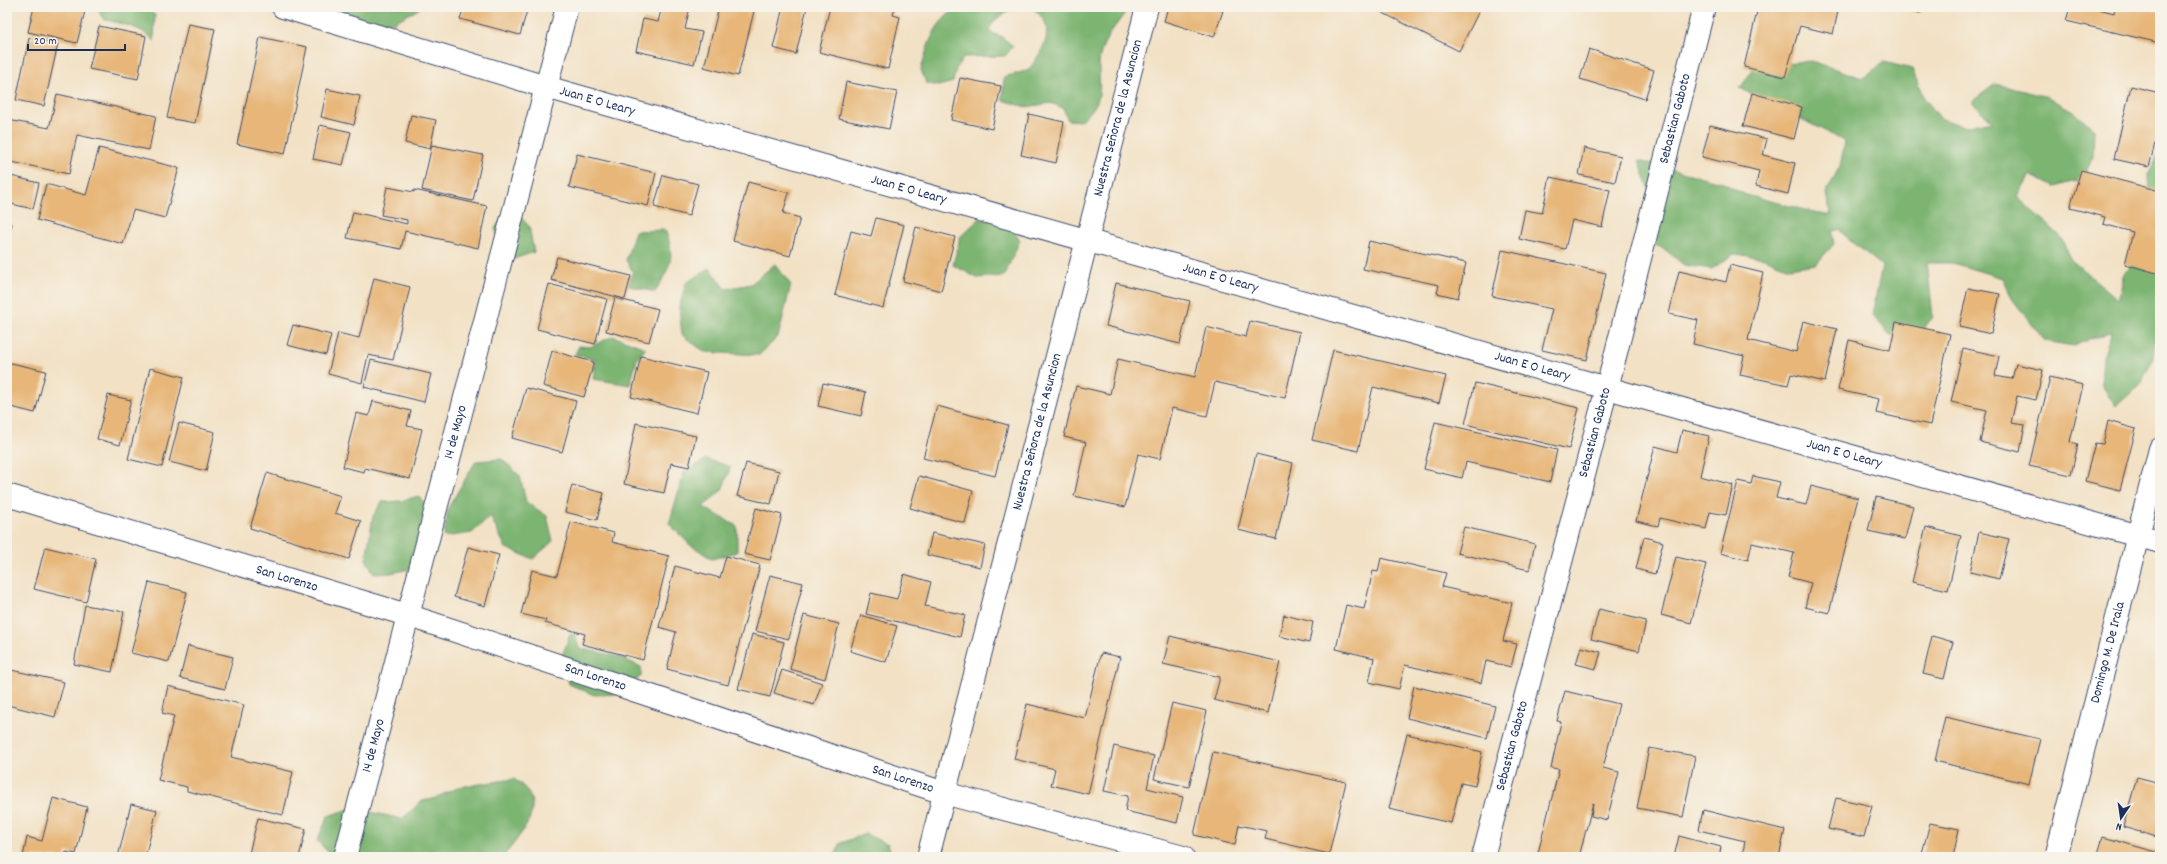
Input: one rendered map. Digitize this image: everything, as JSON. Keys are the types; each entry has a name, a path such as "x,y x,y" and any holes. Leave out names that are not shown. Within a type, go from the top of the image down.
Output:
{"street":[{"name":"Juan E O Leary","path":"283,7 546,87 1086,241 2160,542"},
{"name":"14 de Mayo","path":"345,857 567,7"},
{"name":"Nuestra Señora de la Asuncion","path":"928,857 1147,7"},
{"name":"Sebastian Gaboto","path":"1483,857 1607,388 1704,7"},
{"name":"Domingo M. De Irala","path":"2056,857 2160,449"},
{"name":"San Lorenzo","path":"7,495 407,615 944,793 1184,857"}],"green space":[{"path":"97,7 146,7 155,15 154,41 149,36 137,29 103,19"},
{"path":"281,7 418,7 419,9 394,22 368,28"},
{"path":"960,7 1014,7 995,20 988,31 1002,37 1013,46 1005,56 964,57 956,69 953,82 938,86 926,83 921,70 926,51 933,34 951,12"},
{"path":"1029,7 1129,7 1104,43 1099,70 1099,96 1096,104 1090,112 1080,121 1068,120 1063,108 1051,103 1026,107 1002,100 1004,77 1029,70 1042,50 1045,42 1047,28 1044,21 1037,12"},
{"path":"1811,61 1863,78 1884,62 1912,69 1923,96 1940,118 1965,127 1992,121 1972,102 1995,84 2048,97 2073,111 2094,129 2093,157 2081,180 2054,187 2030,175 2017,197 2059,235 2071,260 2118,299 2125,273 2144,253 2150,228 2148,174 2160,151 2160,309 2152,361 2140,385 2116,406 2101,384 2103,357 2112,331 2073,346 2045,341 2013,300 2002,278 1953,263 1927,263 1933,317 1916,338 1890,335 1872,315 1882,266 1839,229 1832,232 1834,244 1816,264 1789,268 1764,258 1734,254 1712,269 1684,265 1663,248 1637,239 1649,188 1639,161 1721,182 1746,195 1826,215 1830,214 1827,191 1840,166 1845,142 1740,88 1756,65"},
{"path":"511,207 529,226 534,252 505,262 495,228"},
{"path":"979,219 1005,221 1020,240 1004,276 977,278 953,265 960,237"},
{"path":"665,230 669,239 671,255 670,262 664,277 655,292 629,286 633,272 626,260 635,231"},
{"path":"775,264 791,285 778,337 759,355 705,352 682,335 679,307 686,283 710,268 726,289 751,284"},
{"path":"613,336 646,348 637,359 630,385 593,379 596,360 575,354 579,346 590,347"},
{"path":"502,459 520,476 526,502 547,516 553,541 533,559 506,548 490,516 472,533 444,537 448,508 476,461"},
{"path":"706,459 731,467 722,490 703,507 737,526 737,552 712,559 689,544 669,524 684,473"},
{"path":"418,496 431,510 410,569 391,573 374,574 366,559 373,516 382,502 401,501"},
{"path":"570,634 575,635 579,648 620,657 641,667 641,676 623,694 594,695 569,684 561,659"},
{"path":"514,779 525,788 531,798 532,808 530,818 525,827 503,857 333,857 317,841 328,816 352,808 402,819 422,801 433,799 459,787"},
{"path":"865,834 888,844 893,857 834,857 841,843"}],"building":[{"path":"34,7 86,7 77,43 28,32"},
{"path":"464,7 528,7 520,35 460,19"},
{"path":"662,7 690,7 685,29 702,32 694,64 636,51 643,19 658,22"},
{"path":"719,7 755,7 738,76 704,67"},
{"path":"783,7 807,7 796,54 773,48"},
{"path":"830,7 895,7 893,15 900,17 888,69 819,52"},
{"path":"1168,7 1211,7 1223,11 1214,37 1164,21"},
{"path":"1371,7 1470,7 1479,11 1459,51"},
{"path":"1758,7 1839,7 1833,34 1800,26 1785,77 1744,67"},
{"path":"1896,7 1922,7 1920,13"},
{"path":"2070,7 2091,7 2114,13 2115,7 2144,7 2160,11 2160,43 2066,21"},
{"path":"188,24 215,29 195,123 167,118"},
{"path":"99,26 146,36 138,79 89,69"},
{"path":"260,37 307,47 285,154 237,144"},
{"path":"29,38 58,44 44,106 16,100"},
{"path":"1589,49 1654,70 1645,99 1580,79"},
{"path":"960,78 1001,86 992,129 951,120"},
{"path":"846,82 897,92 889,129 839,119"},
{"path":"2131,86 2160,93 2160,124 2149,167 2114,159"},
{"path":"327,89 360,96 354,125 321,117"},
{"path":"1752,93 1802,107 1794,139 1743,126"},
{"path":"57,94 156,116 149,150 77,135 69,174 7,161 8,120 49,128"},
{"path":"1029,114 1064,122 1056,163 1021,155"},
{"path":"411,115 436,120 430,149 405,143"},
{"path":"320,125 351,132 343,165 313,159"},
{"path":"1710,125 1767,139 1763,155 1795,163 1788,194 1756,186 1759,171 1702,157"},
{"path":"432,145 483,155 473,201 422,190"},
{"path":"99,148 179,168 165,218 133,210 123,244 37,220 46,184 86,195"},
{"path":"1584,148 1621,156 1615,182 1579,175"},
{"path":"577,154 656,173 648,206 569,187"},
{"path":"2081,170 2160,191 2160,274 2125,264 2133,232 2103,224 2105,217 2070,208"},
{"path":"7,175 39,183 33,209 7,203"},
{"path":"663,175 698,184 689,216 654,207"},
{"path":"1550,177 1610,190 1602,227 1572,220 1565,249 1519,239 1525,210 1542,213"},
{"path":"748,182 789,193 783,213 800,218 790,256 733,241"},
{"path":"387,187 414,192 414,190 487,206 478,248 405,231 401,249 347,238 353,212 407,224 407,220 381,215"},
{"path":"876,218 904,225 883,308 835,295 851,231 871,236"},
{"path":"7,222 12,224 7,242"},
{"path":"916,227 955,237 941,291 903,281"},
{"path":"1369,241 1466,263 1458,298 1437,293 1439,285 1363,269"},
{"path":"1502,250 1606,273 1587,360 1542,350 1552,309 1492,296"},
{"path":"557,257 631,276 625,299 551,280"},
{"path":"1730,265 1763,273 1748,340 1796,352 1803,321 1837,329 1825,382 1791,374 1788,385 1740,375 1744,356 1693,344 1698,320 1669,314 1679,271 1726,282"},
{"path":"374,278 410,287 393,360 368,355 362,383 328,374 338,333 359,338"},
{"path":"1116,283 1190,301 1180,344 1106,326"},
{"path":"549,284 607,299 595,344 537,329"},
{"path":"1968,288 2000,294 1991,334 1959,327"},
{"path":"615,298 658,309 649,342 606,331"},
{"path":"1250,321 1300,332 1285,398 1215,382 1207,416 1172,408 1160,459 1138,454 1125,507 1074,496 1086,442 1064,437 1076,386 1110,394 1118,359 1195,377 1206,327 1246,337"},
{"path":"1896,322 1950,334 1930,425 1876,413 1879,399 1838,390 1849,340 1890,350"},
{"path":"293,325 331,335 326,355 287,345"},
{"path":"1963,348 1999,356 1995,376 2012,379 2016,364 2043,370 2036,400 2017,396 2011,423 2025,425 2020,452 1980,442 1987,410 1951,402"},
{"path":"1333,350 1446,376 1439,403 1373,387 1358,451 1312,440"},
{"path":"552,351 594,362 584,397 543,386"},
{"path":"641,356 707,372 697,413 631,397"},
{"path":"371,360 431,374 424,402 364,387"},
{"path":"7,362 46,371 35,413 7,406"},
{"path":"150,368 184,377 162,467 128,459"},
{"path":"2050,377 2083,385 2070,442 2078,444 2071,475 2029,466"},
{"path":"823,383 866,392 861,416 818,406"},
{"path":"1475,383 1579,408 1569,449 1465,424"},
{"path":"526,388 576,401 562,452 512,438"},
{"path":"108,395 131,400 120,445 97,439"},
{"path":"373,401 411,411 407,426 422,429 410,479 365,468 364,472 343,467 356,413 369,416"},
{"path":"937,406 1008,425 995,476 923,458"},
{"path":"2108,421 2136,429 2120,490 2085,481 2095,443 2103,444"},
{"path":"1435,422 1557,450 1550,482 1466,462 1462,478 1424,469"},
{"path":"179,423 215,432 206,471 169,462"},
{"path":"636,423 696,436 689,467 671,463 664,493 624,484"},
{"path":"1682,430 1709,436 1700,476 1733,485 1726,515 1710,512 1706,529 1660,518 1658,526 1636,521 1655,446 1677,452"},
{"path":"1256,454 1293,463 1276,539 1238,530"},
{"path":"746,463 779,471 771,504 737,496"},
{"path":"267,473 341,496 335,513 361,521 349,559 250,528"},
{"path":"919,476 973,491 965,523 910,508"},
{"path":"1753,476 1780,482 1776,498 1806,505 1811,486 1858,498 1829,613 1805,607 1811,583 1788,577 1794,553 1752,543 1748,560 1720,553 1738,481 1751,484"},
{"path":"572,485 604,493 597,520 565,512"},
{"path":"1876,497 1913,506 1905,539 1868,531"},
{"path":"756,508 782,515 770,560 744,554"},
{"path":"571,522 614,533 612,542 669,556 643,660 582,644 585,634 545,623 546,620 521,614 532,570 557,576"},
{"path":"1464,527 1535,544 1529,570 1457,553"},
{"path":"1926,527 1961,536 1948,590 1912,582"},
{"path":"1979,532 2009,539 1999,579 1970,572"},
{"path":"932,533 985,545 980,567 927,555"},
{"path":"1644,537 1663,542 1655,574 1636,569"},
{"path":"45,547 96,559 86,602 34,589"},
{"path":"468,547 499,555 485,606 454,597"},
{"path":"726,556 760,565 728,685 667,669 676,632 659,627 675,566 720,578"},
{"path":"1676,557 1706,564 1691,623 1661,615"},
{"path":"1381,558 1446,573 1442,587 1512,603 1503,641 1517,644 1511,667 1486,661 1481,683 1405,665 1399,689 1369,682 1374,658 1336,649 1346,605 1364,609 1373,571 1378,572"},
{"path":"904,574 931,582 925,606 965,615 960,637 866,614 871,593 897,599"},
{"path":"770,575 803,583 789,639 755,631"},
{"path":"149,582 187,592 169,662 131,653"},
{"path":"85,605 124,612 112,672 74,664"},
{"path":"1599,609 1646,621 1639,651 1591,639"},
{"path":"804,615 839,624 825,679 790,669"},
{"path":"861,615 897,626 886,662 850,651"},
{"path":"1284,615 1313,622 1309,643 1279,636"},
{"path":"752,634 784,642 770,697 738,689"},
{"path":"1170,636 1280,662 1268,713 1214,700 1220,677 1163,664"},
{"path":"1932,636 1953,642 1944,679 1923,674"},
{"path":"188,646 233,657 225,689 180,678"},
{"path":"1581,647 1601,652 1596,669 1576,664"},
{"path":"1101,653 1120,657 1088,794 1051,785 1055,769 1014,759 1027,704 1085,718"},
{"path":"7,669 64,682 55,717 7,705"},
{"path":"782,670 822,683 814,705 774,693"},
{"path":"168,686 244,705 231,757 293,772 283,815 187,791 187,787 158,780 174,716 162,713"},
{"path":"1414,686 1495,706 1487,738 1407,718"},
{"path":"1565,691 1619,704 1603,768 1619,772 1607,820 1591,816 1593,803 1579,857 1537,857 1559,769 1551,768 1561,722 1557,721"},
{"path":"1172,703 1207,711 1189,787 1154,779"},
{"path":"1945,717 2040,739 2029,784 1935,761"},
{"path":"1407,734 1482,752 1475,786 1461,783 1451,823 1389,809"},
{"path":"1114,746 1154,756 1147,788 1183,797 1177,823 1125,811 1128,796 1104,791"},
{"path":"1649,748 1695,756 1683,817 1637,808"},
{"path":"1213,752 1346,782 1329,854 1265,839 1267,831 1239,825 1235,845 1194,835"},
{"path":"2137,777 2160,783 2160,838 2123,827"},
{"path":"53,798 87,807 76,854 66,852 65,857 23,857 27,837 42,841"},
{"path":"1836,798 1872,806 1864,837 1828,829"},
{"path":"131,804 157,810 145,857 118,857"},
{"path":"1703,810 1785,830 1779,857 1742,857 1745,841 1699,830"},
{"path":"258,818 306,829 299,857 248,857"},
{"path":"1930,823 1959,829 1953,857 1921,857"},
{"path":"1679,836 1721,847 1719,857 1674,857"},
{"path":"2103,837 2160,853 2160,857 2097,857"}]}
